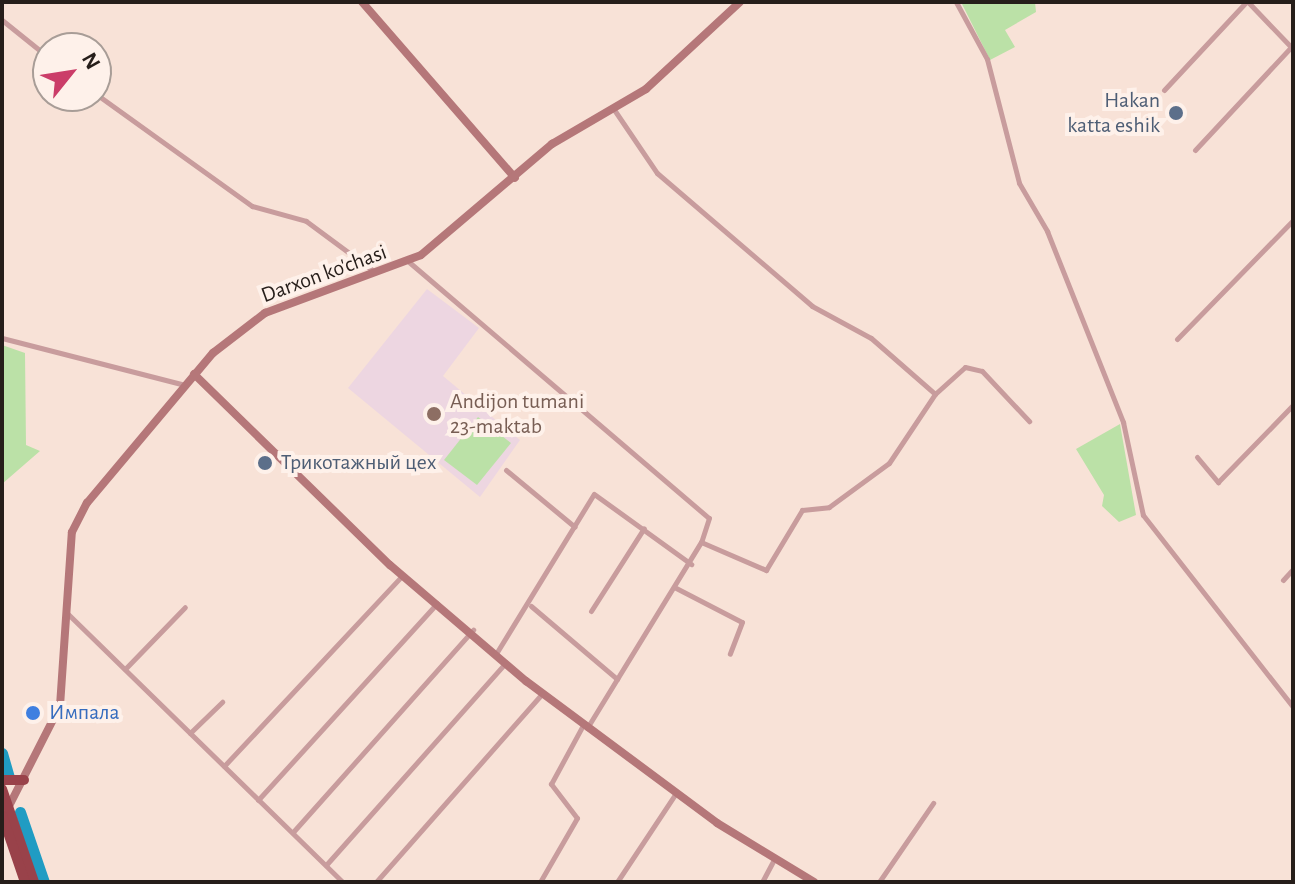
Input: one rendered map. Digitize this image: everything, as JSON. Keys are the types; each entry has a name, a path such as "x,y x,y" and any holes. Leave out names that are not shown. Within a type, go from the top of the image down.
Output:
{"highway":[{"path":"2,780 24,780"},
{"path":"2,789 7,842 25,882"},
{"path":"4,815 34,882"}],"main road":[{"path":"362,2 515,178"},
{"name":"Darxon ko'chasi","path":"4,815 60,706 72,532 194,374 223,342 265,313 409,262 515,178 552,144 615,111 740,2"},
{"path":"194,374 403,575 473,630 542,694 676,793 814,882"}],"street":[{"path":"956,2 987,59 1019,183 1047,231 1123,422 1143,515 1293,707"},
{"path":"1164,90 1247,2 1292,46 1195,150"},
{"path":"2,20 32,44"},
{"path":"112,105 252,206 306,221 379,275"},
{"path":"615,111 657,173 691,204 746,243 812,306 871,338 935,394"},
{"path":"1177,339 1293,220"},
{"path":"409,262 709,518 691,564 585,726 551,784 577,818 540,882"},
{"path":"2,338 185,385"},
{"path":"701,542 766,570 802,510 829,507 889,463 935,394 973,367 1029,421"},
{"path":"1197,457 1218,482 1293,405"},
{"path":"506,470 575,527"},
{"path":"497,652 531,606 594,494 691,564"},
{"path":"591,611 644,528"},
{"path":"1283,580 1293,569"},
{"path":"224,766 403,575"},
{"path":"676,588 742,622 730,654"},
{"path":"258,800 438,602"},
{"path":"531,606 617,679"},
{"path":"125,669 185,607"},
{"path":"68,614 343,882"},
{"path":"292,833 473,630"},
{"path":"326,865 507,661"},
{"path":"376,882 542,694"},
{"path":"190,733 222,702"},
{"path":"617,882 676,793"},
{"path":"879,882 933,803"},
{"path":"762,882 774,859"}],"shaded area":[{"name":"Andijon tumani 23-maktab","path":"427,289 479,328 443,376 520,440 480,497 348,388"}],"green space":[{"path":"961,2 1035,2 1036,12 1005,30 1015,47 990,60"},
{"path":"2,345 25,353 26,445 40,451 2,484"},
{"path":"478,417 511,443 477,485 444,460"},
{"path":"1120,424 1136,515 1119,522 1102,506 1104,495 1076,449"}],"waterway":[{"path":"2,753 9,777"},
{"path":"20,812 44,882"}],"place":[{"name":"Hakan katta eshik","path":"1176,113"},
{"name":"Andijon tumani 23-maktab","path":"434,414"},
{"name":"Трикотажный цех","path":"265,463"},
{"name":"Импала","path":"33,713"}]}
